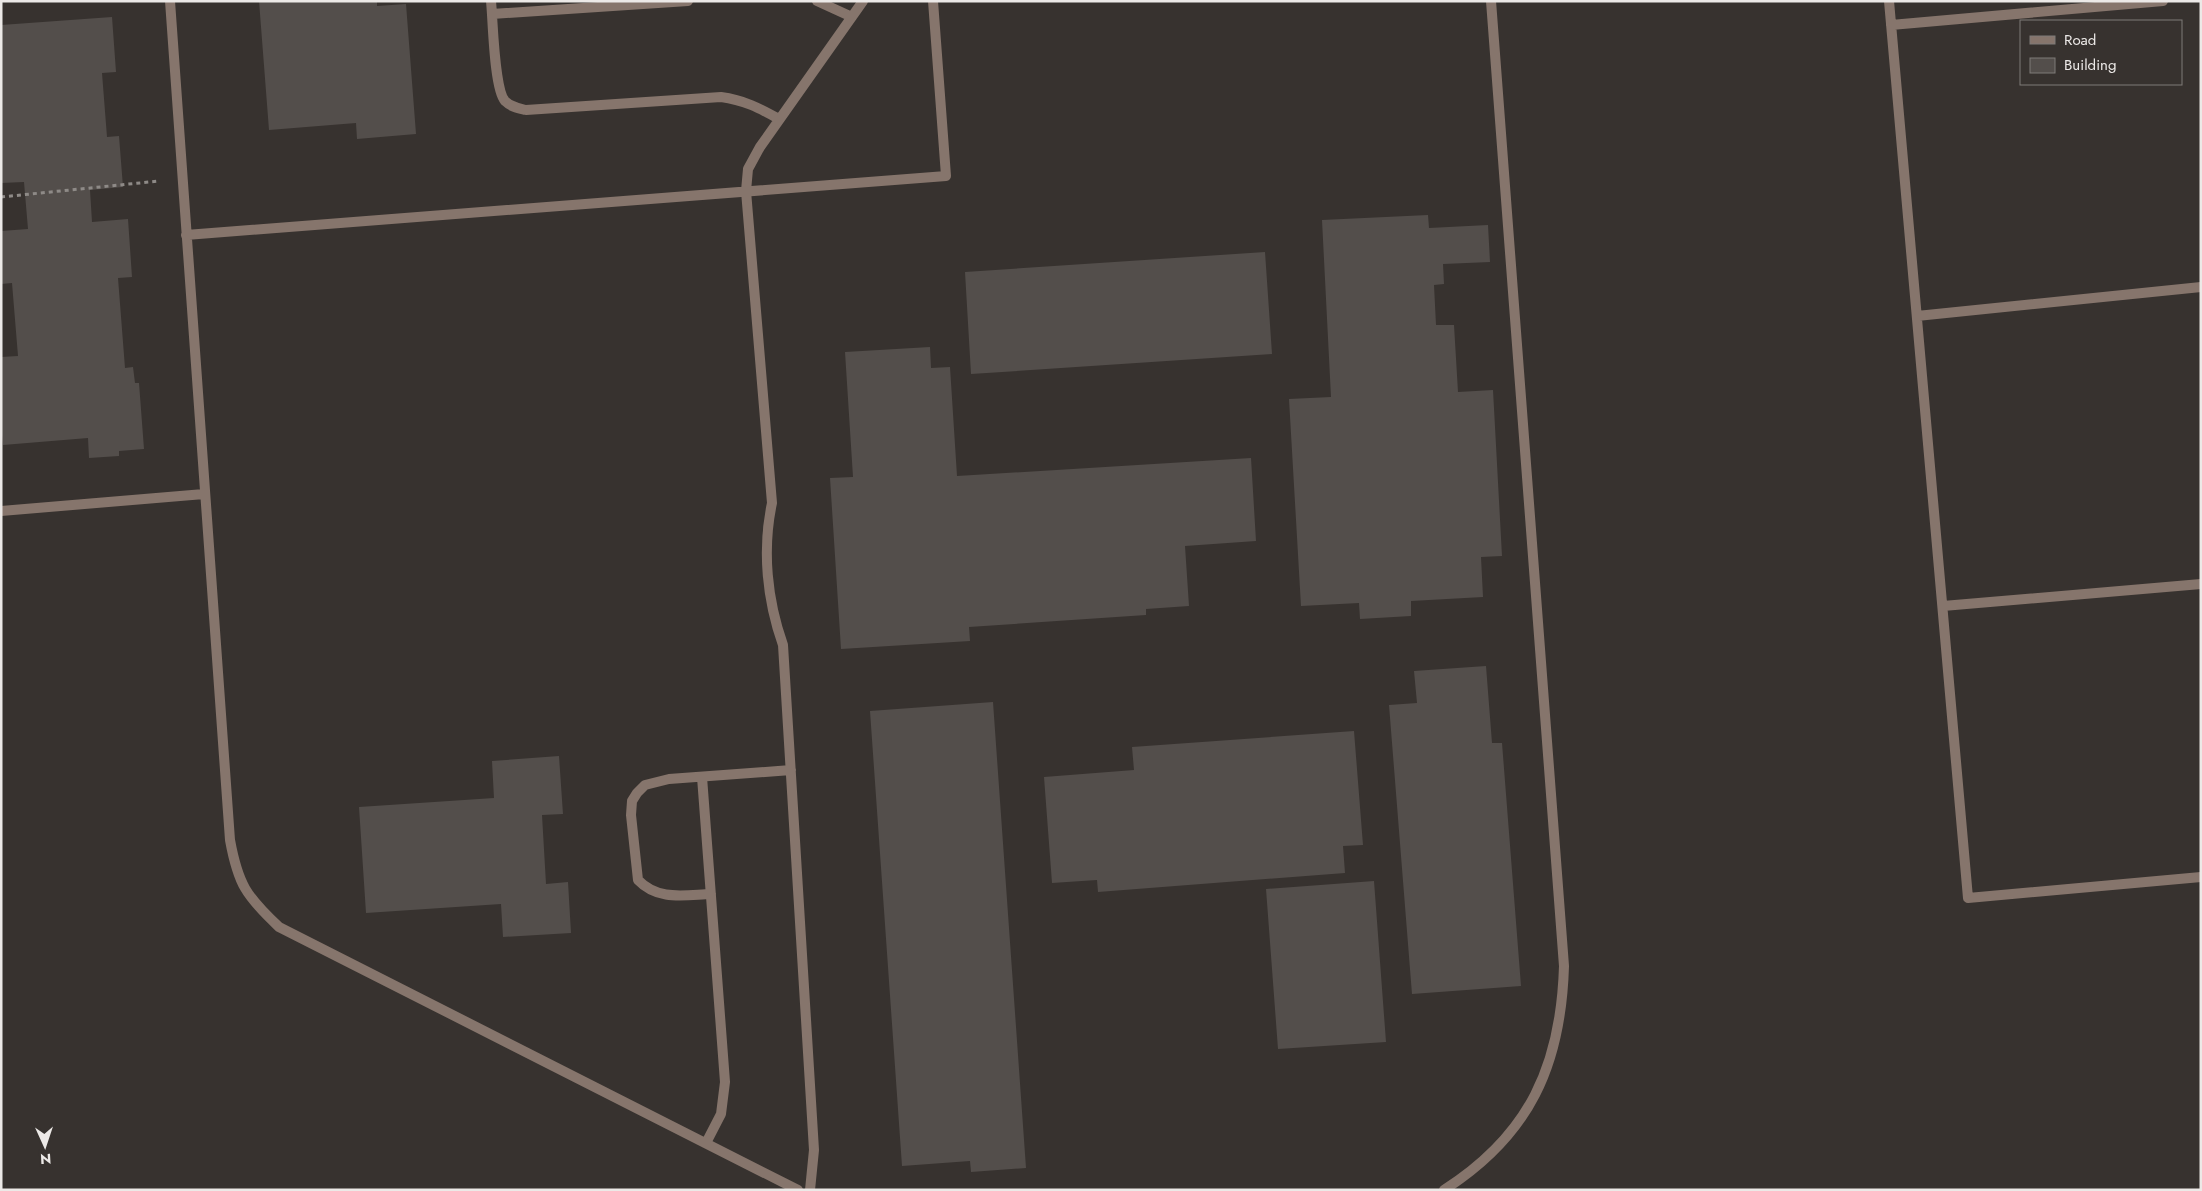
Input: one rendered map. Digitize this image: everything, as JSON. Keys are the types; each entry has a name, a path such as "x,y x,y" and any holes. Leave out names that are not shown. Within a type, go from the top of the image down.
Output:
{"street":[{"path":"170,1 230,840 235,866 245,891 279,926 798,1190"},
{"path":"491,1 499,86 504,100 515,108 526,110 721,97 738,99 754,104 779,119"},
{"path":"492,14 688,1"},
{"path":"817,1 852,17"},
{"path":"810,1190 814,1150 784,646 772,608 766,544 772,503 746,191 748,169 779,119 863,1"},
{"path":"186,235 946,176 933,1"},
{"path":"1444,1190 1476,1168 1498,1147 1518,1123 1547,1071 1560,1024 1563,995 1564,966 1491,1"},
{"path":"1888,1 1968,898 2201,877"},
{"path":"1891,25 2163,1"},
{"path":"1917,316 2201,287"},
{"path":"1,511 204,494"},
{"path":"1943,606 2201,584"},
{"path":"711,894 666,896 645,887 638,880 631,814 632,801 637,793 645,785 654,782 791,770"},
{"path":"702,777 725,1082 721,1114 706,1144"}],"path":[{"path":"1,197 182,178"}],"building":[{"path":"259,1 377,1 377,6 406,4 416,134 357,139 356,123 269,130"},
{"path":"112,17 116,72 102,73 107,137 119,136 123,187 90,190 92,222 128,219 132,277 118,278 125,368 133,367 135,383 139,383 144,449 119,451 119,456 89,458 88,438 3,445 1,426 1,357 18,356 12,283 1,284 1,231 28,229 24,182 1,183 1,25"},
{"path":"1428,215 1429,228 1488,225 1490,262 1443,264 1444,284 1434,285 1436,325 1454,325 1458,392 1493,390 1502,556 1481,557 1483,597 1411,601 1411,616 1360,619 1359,603 1301,606 1289,399 1331,397 1322,220"},
{"path":"1265,252 1272,354 971,374 965,272"},
{"path":"930,347 931,368 950,367 957,476 1251,458 1256,541 1185,546 1189,606 1146,609 1146,615 969,627 970,641 841,649 830,478 853,477 845,352"},
{"path":"1486,666 1492,743 1502,743 1521,986 1412,994 1389,705 1417,703 1414,671"},
{"path":"993,702 1026,1168 971,1172 970,1161 902,1166 870,711"},
{"path":"1354,731 1363,845 1343,846 1345,873 1098,892 1097,880 1052,883 1044,777 1134,770 1132,747"},
{"path":"559,756 563,814 542,815 546,884 568,882 571,933 503,937 501,904 366,913 359,807 494,798 492,761"},
{"path":"1374,881 1386,1042 1278,1049 1266,889"}]}
